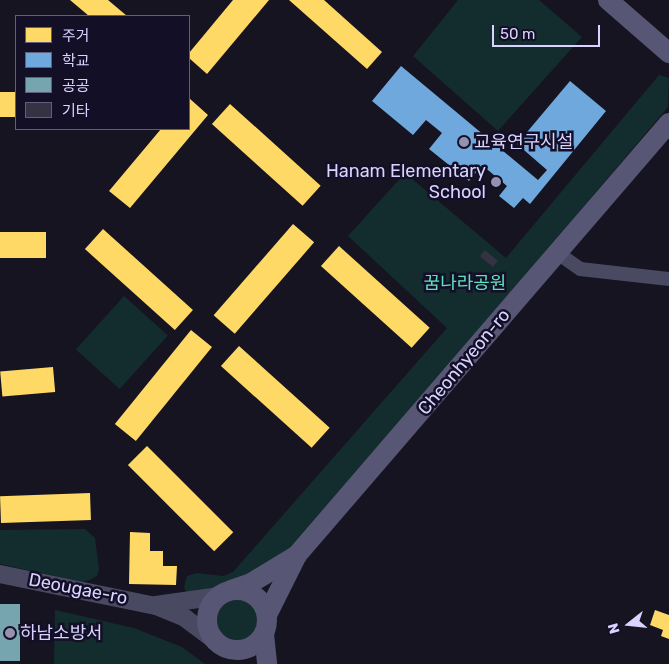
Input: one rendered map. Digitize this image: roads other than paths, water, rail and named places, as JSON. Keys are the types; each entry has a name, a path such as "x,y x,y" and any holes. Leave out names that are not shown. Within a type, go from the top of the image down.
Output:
{"main road":[{"path":"608,0 669,53"},
{"name":"Cheonhyeon-ro","path":"265,625 297,555 669,123"},
{"name":"Cheonhyeon-ro","path":"225,593 251,582 297,555"},
{"path":"243,664 220,644 210,632 208,612 225,593 250,592 258,598 265,625 267,664"},
{"path":"220,644 242,650 258,642 265,625"}],"street":[{"path":"556,252 580,269 669,278"},
{"name":"Deougae-ro","path":"0,574 156,606 185,618 220,644"},
{"name":"Deougae-ro","path":"156,606 225,593"}],"place":[{"name":"교육연구시설","path":"464,142"},
{"name":"Hanam Elementary School","path":"496,182"},
{"name":"하남소방서","path":"10,633"}],"park label":[{"name":"꿈나라공원","path":"465,283"}]}
